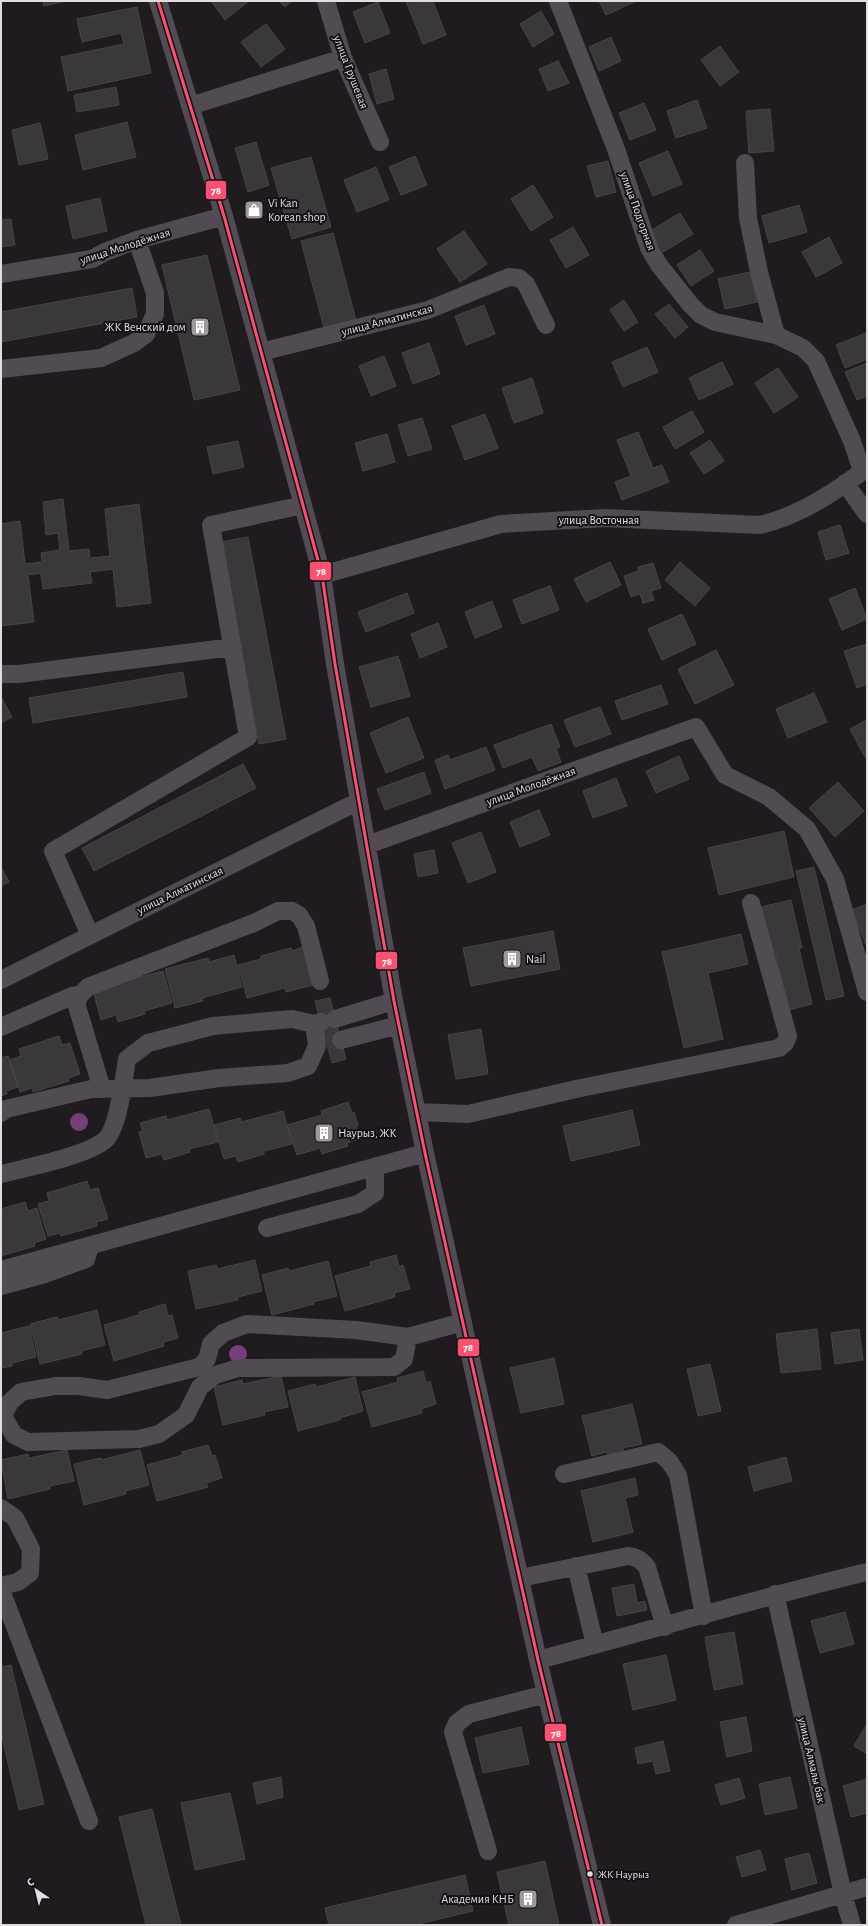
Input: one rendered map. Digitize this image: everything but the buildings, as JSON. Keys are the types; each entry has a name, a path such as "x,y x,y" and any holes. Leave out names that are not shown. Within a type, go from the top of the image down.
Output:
{"street":[{"path":"158,1 224,216 322,575 394,1001 425,1153 538,1660 602,1925"},
{"name":"улица Грушевая","path":"326,1 343,58 380,142"},
{"name":"улица Подгорная","path":"558,1 616,149 649,248 659,265 690,304 702,316 715,322 776,335 803,348 816,361 865,469"},
{"path":"190,106 343,58"},
{"path":"745,163 748,218 776,335"},
{"name":"улица Молодёжная","path":"1,274 92,259 105,252 137,240 224,216"},
{"path":"1,369 101,358 134,343 146,334 155,314 155,293 137,240"},
{"name":"улица Алматинская","path":"261,352 428,310 509,277 519,278 526,284 546,325"},
{"name":"улица Восточная","path":"322,575 501,524 605,518 760,525 797,513 865,469"},
{"path":"844,484 867,514"},
{"path":"90,935 53,850 248,737 211,525 303,505"},
{"path":"1,674 19,674 233,647"},
{"name":"улица Молодёжная","path":"367,845 696,727 725,775 769,797 807,830 835,879 867,992"},
{"name":"улица Алматинская","path":"1,980 359,801"},
{"path":"417,1112 468,1114 576,1089 779,1048 785,1043 788,1036 751,903"},
{"path":"102,1089 76,1003 80,995 88,987 246,926 278,911 292,911 302,918 306,926 320,981"},
{"path":"1,1027 72,996 80,995"},
{"path":"1,1174 90,1150 107,1138 114,1123 127,1059 148,1043 213,1026 292,1019 323,1021 394,1001"},
{"path":"323,1021 328,1043"},
{"path":"1,1113 6,1110 84,1091 122,1088 150,1088 219,1078 288,1073 308,1066 328,1043 399,1025"},
{"path":"1,1270 425,1153"},
{"path":"267,1228 358,1204 375,1192 375,1167"},
{"path":"1,1286 45,1274 86,1259 90,1246"},
{"path":"408,1337 404,1359 394,1367 238,1368 215,1375 200,1387 186,1415 159,1434 139,1439 28,1442 14,1435 3,1416 10,1402 21,1392 55,1386 79,1386 107,1390 199,1367 207,1359 211,1344 223,1333 247,1324 356,1330 408,1337 462,1322"},
{"path":"199,1367 200,1387"},
{"path":"564,1474 658,1452 669,1461 678,1475 704,1616"},
{"path":"1,1508 16,1518 31,1549 30,1573 18,1582 1,1586"},
{"path":"520,1578 628,1556 641,1560 648,1567 665,1627"},
{"path":"576,1566 596,1645"},
{"path":"538,1660 665,1627 775,1594 867,1572"},
{"path":"1,1594 7,1606 89,1821"},
{"name":"улица Алмалы бак","path":"775,1594 843,1894 852,1925"},
{"path":"488,1851 453,1732 456,1722 469,1714 546,1694"},
{"path":"736,1925 867,1887"}],"shaded area":[{"path":"79,1113 85,1116 88,1122 85,1128 79,1131 73,1128 70,1122 73,1116"},
{"path":"238,1345 244,1348 247,1354 244,1360 238,1363 232,1360 229,1354 232,1348"}],"tunnel":[{"path":"326,1044 341,1040"}],"transit line":[{"name":"78","path":"158,1 224,216 322,575 335,664 394,1001 425,1153 538,1660 602,1925"}],"place":[{"name":"Vi Kan Korean shop","path":"254,210"},
{"name":"ЖК Венский дом","path":"200,327"},
{"name":"Nail","path":"512,959"},
{"name":"Наурыз, ЖК","path":"324,1133"},
{"name":"ЖК Наурыз","path":"590,1874"},
{"name":"Академия КНБ","path":"528,1899"}]}
